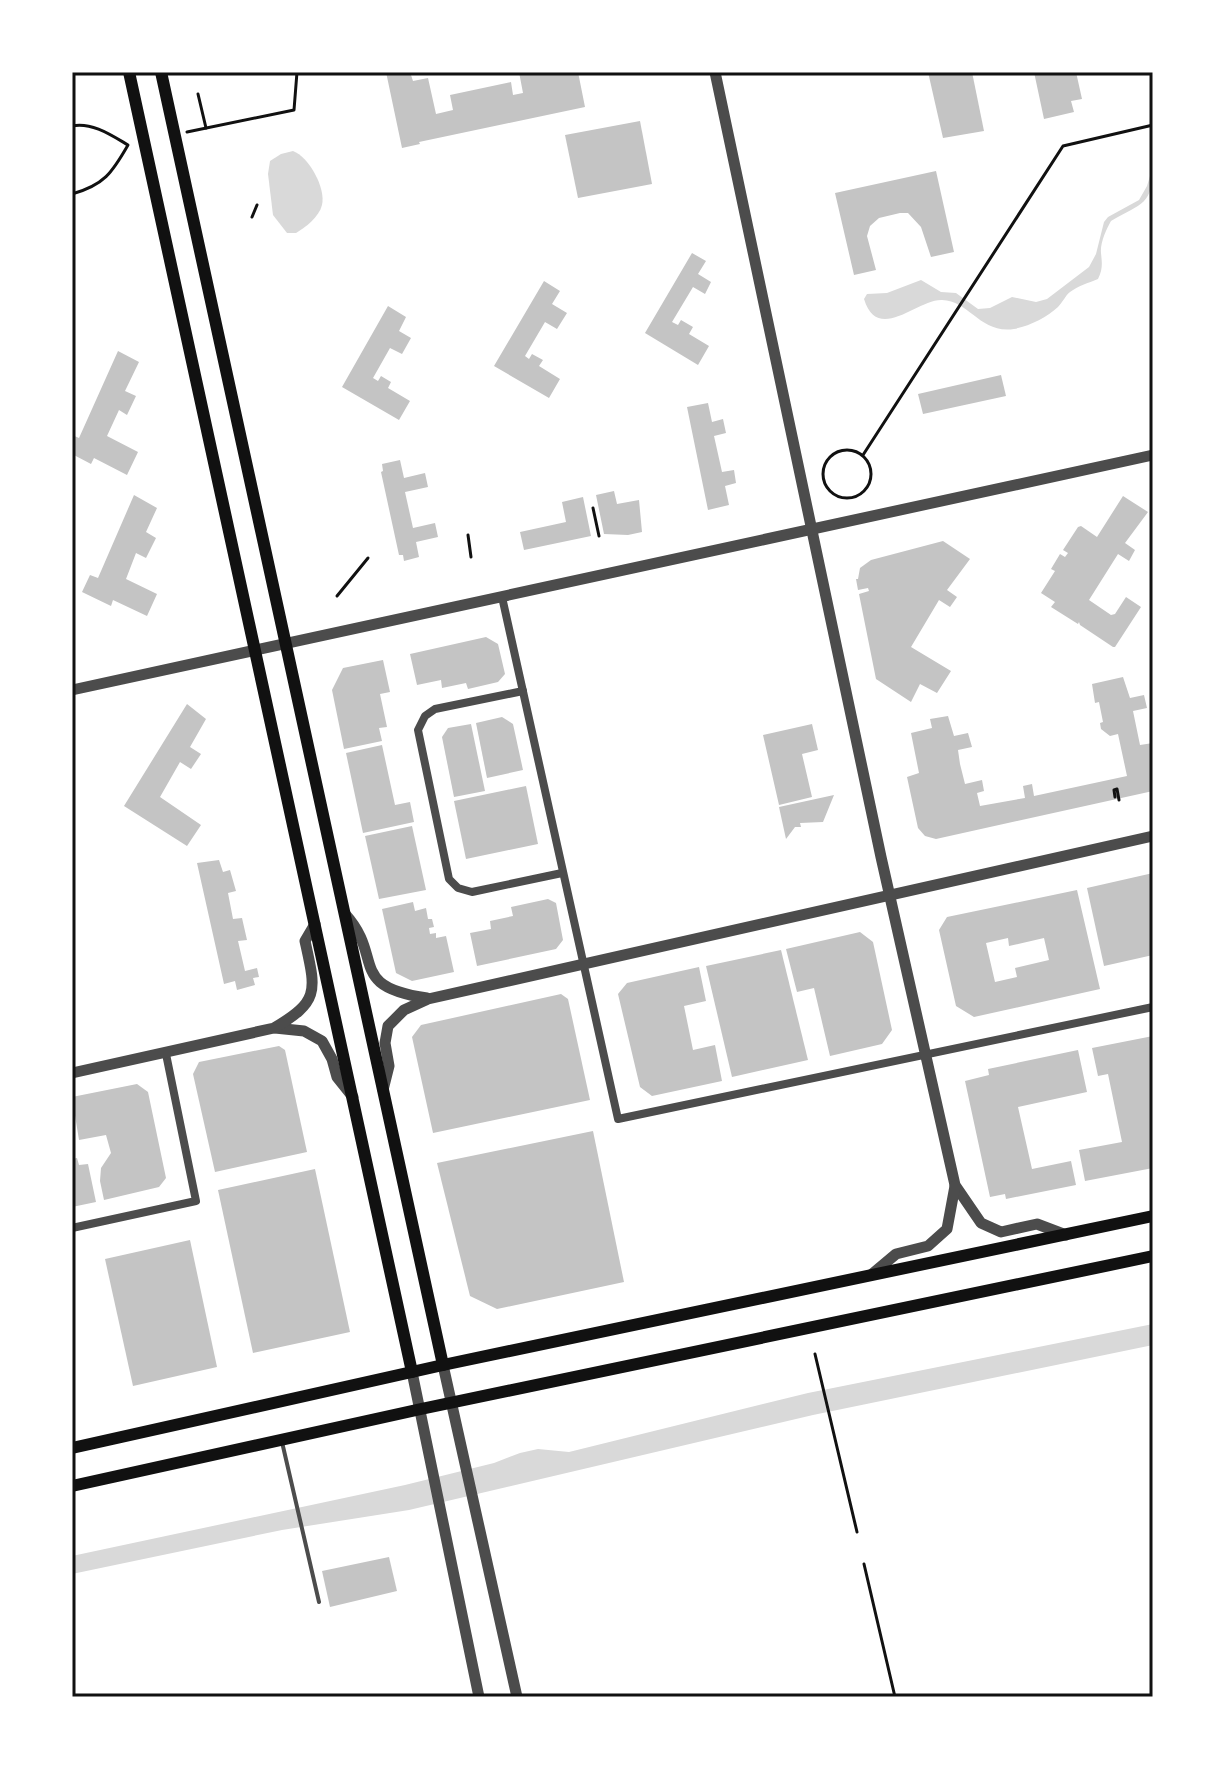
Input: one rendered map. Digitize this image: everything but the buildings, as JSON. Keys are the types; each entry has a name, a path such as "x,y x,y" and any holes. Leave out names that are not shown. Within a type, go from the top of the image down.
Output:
{"main road":[{"path":"129,72 412,1372"},
{"path":"161,72 443,1365"},
{"path":"72,1448 443,1365 1153,1216"},
{"path":"72,1486 421,1409 1153,1256"}],"street":[{"path":"715,72 889,894 955,1185 972,1213 991,1228 1001,1232 1037,1224 1067,1235"},
{"path":"72,690 1153,455"},
{"path":"502,597 618,1119 1153,1007"},
{"path":"523,691 435,709 425,716 418,730 449,879 458,888 472,892 562,873"},
{"path":"383,1090 389,1066 385,1043 388,1026 404,1010 428,999 1153,836"},
{"path":"345,914 359,929 369,969 375,979 397,994 428,999"},
{"path":"72,1073 274,1028 300,1013 311,999 313,977 305,941 315,924"},
{"path":"274,1028 304,1031 322,1041 337,1077 353,1097"},
{"path":"72,1228 196,1201 166,1054"},
{"path":"869,1277 896,1254 928,1246 947,1229 955,1185"},
{"path":"443,1365 517,1697"},
{"path":"412,1372 479,1697"}],"lane":[{"path":"282,1440 319,1602"}],"path":[{"path":"175,135 294,110 297,72"},
{"path":"198,94 206,128"},
{"path":"72,126 80,124 104,131 128,145 114,168 94,188 72,194"},
{"path":"863,455 1063,146 1153,125"},
{"path":"252,217 257,205"},
{"path":"843,449 863,455 871,472 867,487 855,497 832,493 823,480 824,464 829,457 843,449"},
{"path":"593,508 599,536"},
{"path":"468,535 471,557"},
{"path":"337,596 368,558"},
{"path":"815,1354 857,1532"},
{"path":"864,1564 895,1697"}],"shaded area":[{"path":"293,151 310,166 323,198 312,221 296,233 287,233 273,215 268,174 270,161"},
{"path":"1153,166 1148,196 1138,206 1111,221 1107,228 1101,245 1102,266 1098,279 1073,290 1043,318 1014,329 1002,329 992,327 952,302 942,300 888,319 870,312 864,299 867,294 887,293 921,280 941,292 956,293 978,309 990,308 1012,297 1036,302 1047,299 1089,267 1096,254 1104,222 1139,200"},
{"path":"1153,1324 1153,1345 813,1415 409,1510 282,1530 72,1574 72,1556 405,1485 538,1449 569,1452 808,1393"}]}
